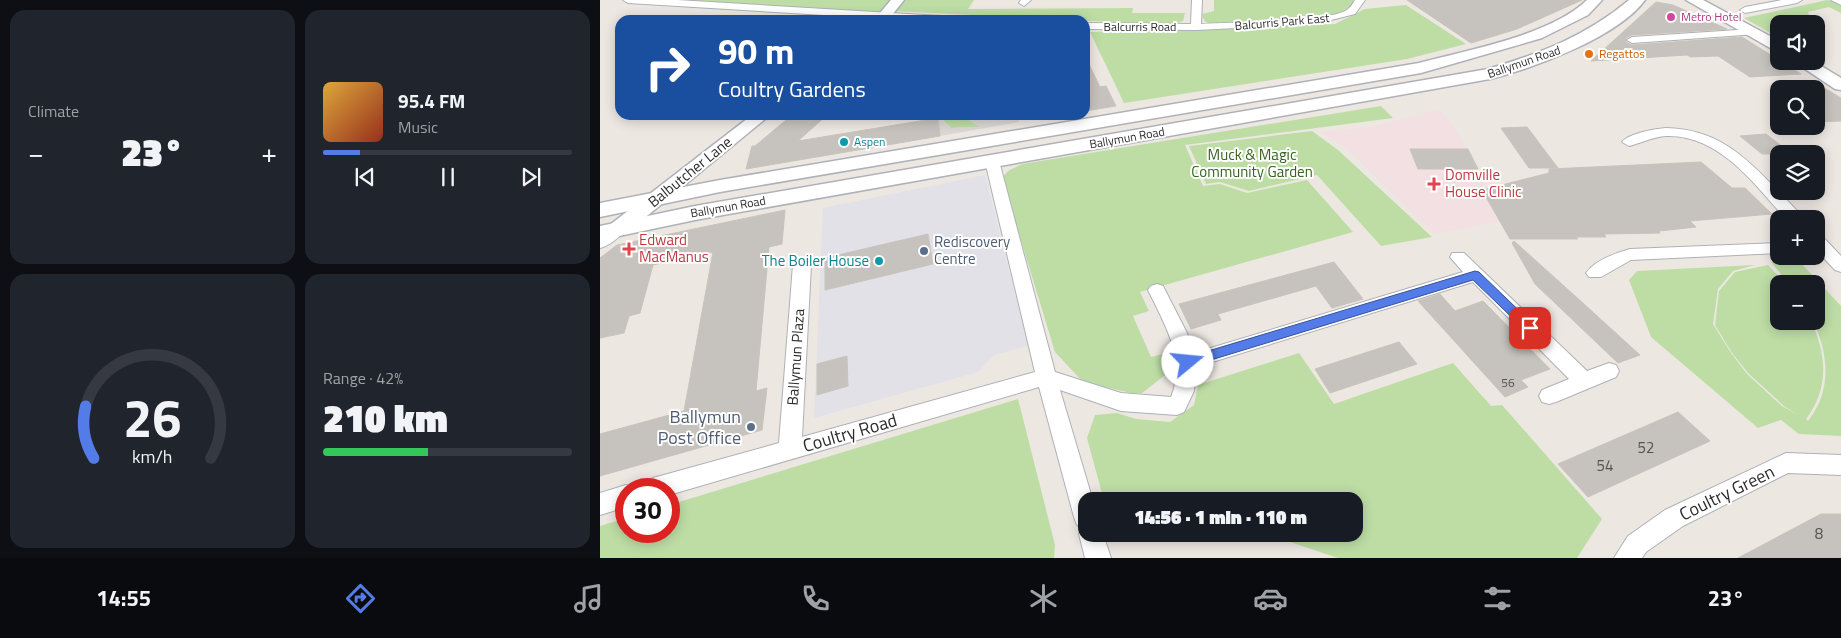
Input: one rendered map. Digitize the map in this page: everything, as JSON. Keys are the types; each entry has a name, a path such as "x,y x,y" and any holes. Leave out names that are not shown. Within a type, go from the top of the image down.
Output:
{"main road":[{"name":"Ballymun Road","path":"600,210 720,186 1421,68 1537,35 1583,12 1595,0"},
{"name":"Ballymun Road","path":"609,231 695,213 1490,74 1532,61 1572,45 1606,27 1638,0"},
{"path":"1676,0 1717,13"},
{"path":"1693,0 1770,42"},
{"path":"1817,70 1841,84"}],"street":[{"path":"628,0 841,15"},
{"path":"886,15 898,0"},
{"path":"1196,27 1198,0"},
{"name":"Balcurris Park East","path":"1196,27 1283,24 1328,19 1351,12 1360,0"},
{"path":"1745,10 1797,0"},
{"path":"1836,0 1841,2"},
{"name":"Balcurris Road","path":"1090,26 1196,27"},
{"path":"1632,40 1753,32"},
{"name":"Balbutcher Lane","path":"609,231 657,199 756,120"},
{"path":"1629,142 1666,132 1687,132 1707,137 1724,147 1786,210"},
{"path":"992,161 1046,377 1079,492"},
{"path":"600,243 609,231"},
{"path":"1595,273 1617,259 1630,255 1770,248"},
{"path":"1825,251 1841,266"},
{"path":"1458,257 1584,381"},
{"name":"Ballymun Plaza","path":"790,450 802,265"},
{"path":"1188,362 1475,275"},
{"path":"1046,377 1121,402 1177,406 1184,394 1188,362 1180,337 1157,290"},
{"path":"1549,396 1609,371"},
{"name":"Coultry Road","path":"680,482 1046,377"},
{"name":"Coultry Green","path":"1627,558 1638,544 1674,518 1786,463 1841,465"},
{"path":"600,504 615,499"},
{"path":"1093,542 1098,558"}],"shaded area":[{"name":"Domville House Clinic","path":"1439,110 1454,126 1504,220 1434,234 1348,149 1321,132 1370,127"},
{"path":"938,120 942,120 951,128 980,127 969,120 1018,120 1019,122 940,136"},
{"path":"985,175 1028,346 994,355 978,372 814,418 823,208"}],"green space":[{"path":"630,0 898,0 887,15"},
{"path":"903,0 974,0 968,9 1133,8 1132,13 1185,13 1183,21 1171,25 1090,21 1090,15 973,15 894,11"},
{"path":"1214,0 1353,0 1355,4 1339,13 1314,17 1214,25 1206,22 1202,14 1214,11"},
{"path":"1827,0 1841,3 1841,13 1829,7 1808,12 1809,15 1770,15 1770,33 1744,18"},
{"path":"1406,5 1466,44 1407,59 1124,103 1090,32 1335,24 1365,9"},
{"path":"1381,106 1393,118 1185,145 1203,186 1220,184 1247,193 1307,180 1353,232 1140,292 1149,311 1133,316 1151,357 1167,353 1173,369 1142,393 1131,393 1083,382 1055,352 1002,178 1008,171 1022,164"},
{"path":"943,120 969,120 980,127 951,128"},
{"name":"Muck & Magic Community Garden","path":"1312,131 1338,150 1432,237 1381,246 1317,175 1249,191 1220,182 1206,184 1189,146"},
{"path":"1755,265 1733,271 1718,289 1713,324 1731,353 1747,374 1782,406 1798,415 1784,406 1748,373 1732,353 1715,325 1719,291 1735,272 1768,265 1777,275 1770,275 1770,330 1815,330 1820,346 1823,359 1822,384 1819,396 1806,419 1808,421 1821,397 1826,372 1825,359 1816,330 1825,330 1825,289 1841,306 1841,436 1799,434 1781,420 1758,428 1651,337 1629,280 1637,271"},
{"path":"1773,265 1803,265 1812,275 1782,275"},
{"path":"1299,353 1334,404 1453,363 1491,406 1502,405 1602,519 1577,558 1338,558 1290,542 1363,542 1363,492 1102,492 1087,438 1095,415 1117,413 1136,419 1170,422 1194,405 1198,385"},
{"path":"1018,399 1055,545 1054,558 600,558 600,526 615,521 615,543 680,543 680,502"}],"building":[{"path":"1407,0 1582,0 1517,29 1471,43"},
{"path":"1656,2 1673,5 1727,29 1632,35 1626,38 1626,42 1632,45 1742,37 1770,55 1770,70 1795,70 1801,74 1750,77 1718,56 1691,57 1687,55 1591,61"},
{"path":"1090,66 1100,87 1106,86 1116,106 1090,110"},
{"path":"1825,88 1841,98 1841,121 1825,122"},
{"name":"Aspen","path":"786,120 821,120 798,141 926,120 938,120 940,136 746,169 752,146 755,146"},
{"path":"1527,127 1558,168 1529,168 1501,128"},
{"path":"1766,134 1780,145 1770,145 1770,154 1762,154 1740,136"},
{"path":"1410,149 1468,149 1478,169 1418,169"},
{"path":"1701,162 1732,188 1745,188 1770,214 1690,221 1696,227 1659,231 1660,233 1604,234 1606,237 1576,237 1578,239 1510,239 1482,190 1549,173 1549,169"},
{"path":"785,210 782,244 769,247 756,391 767,388 762,430 600,476 600,434 684,411 713,252 653,265 640,313 629,316 624,333 600,338 600,258 617,245"},
{"name":"The Boiler House","path":"928,234 933,264 825,290 825,258"},
{"path":"1514,241 1640,355 1618,363 1535,284 1512,243"},
{"path":"1334,262 1363,299 1332,308 1316,286 1218,314 1221,320 1191,329 1179,304"},
{"path":"1440,294 1455,311 1483,301 1550,369 1521,380 1528,387 1505,397 1418,301"},
{"path":"1399,342 1417,364 1330,393 1315,369"},
{"path":"847,356 848,386 817,395 817,364"},
{"path":"1678,412 1710,441 1588,497 1558,464"},
{"path":"1821,514 1841,514 1841,558 1738,558"}],"place":[{"name":"Metro Hotel","path":"1671,17"},
{"name":"Regattos","path":"1589,54"},
{"name":"Aspen","path":"844,142"},
{"name":"Domville House Clinic","path":"1434,184"},
{"name":"Edward MacManus","path":"629,249"},
{"name":"Rediscovery Centre","path":"924,251"},
{"name":"The Boiler House","path":"879,261"},
{"name":"Ballymun Post Office","path":"751,427"}],"route":[{"path":"1188,362 1475,275 1530,328"}]}
